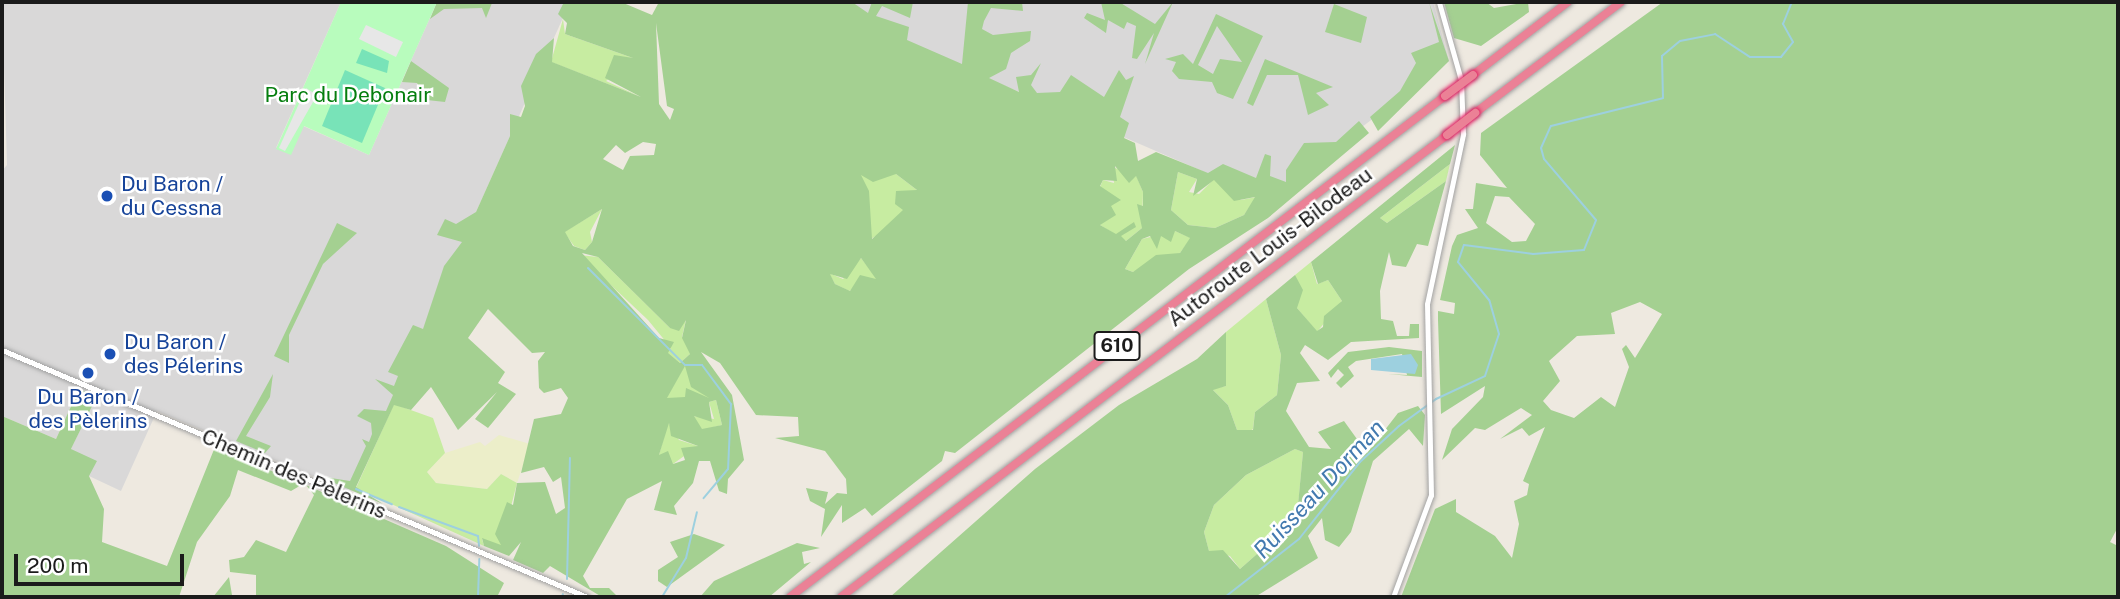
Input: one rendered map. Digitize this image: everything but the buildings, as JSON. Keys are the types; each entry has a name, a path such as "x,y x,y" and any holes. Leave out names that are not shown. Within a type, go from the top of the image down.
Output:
{"highway":[{"name":"Autoroute Louis-Bilodeau","path":"790,597 1568,2"},
{"name":"Autoroute Louis-Bilodeau","path":"841,597 1621,2"}],"street":[{"path":"1393,597 1430,503 1428,292 1464,117 1439,2"},
{"name":"Chemin des Pèlerins","path":"2,350 587,597"}],"shaded area":[{"path":"2,2 341,2 276,148 303,126 369,155 437,2 570,2 351,492 157,411 121,491 89,476 71,449 96,396 79,389 56,439 2,416 2,171 7,165"},
{"path":"811,2 1433,2 1449,61 1267,199"},
{"path":"366,25 403,42 396,57 359,39"},
{"path":"306,88 317,95 285,151 279,148"}],"green space":[{"name":"Parc du Debonair","path":"341,2 437,2 369,155 304,126 291,155 276,149"},
{"path":"437,2 492,3 486,18 482,8 444,9 430,19"},
{"path":"564,2 621,2 652,15 659,2 852,2 868,13 872,2 913,2 910,18 882,6 876,16 909,27 907,40 962,64 968,2 1022,2 1023,11 991,8 984,21 982,29 993,35 1031,31 1030,41 1011,53 1006,69 989,78 1019,92 1016,77 1031,75 1041,63 1031,85 1037,93 1060,92 1071,75 1104,97 1119,70 1126,80 1134,76 1120,117 1129,123 1124,138 1135,143 1138,161 1156,152 1208,173 1223,164 1256,178 1265,154 1271,156 1270,176 1286,182 1286,170 1304,143 1336,142 1359,121 1369,133 1268,218 1189,269 955,453 945,451 942,461 872,516 865,508 842,523 842,505 821,537 825,509 810,501 806,488 828,492 825,504 837,493 847,494 846,479 825,451 775,438 799,436 798,417 756,415 720,363 701,352 732,395 744,460 728,479 727,494 719,491 710,461 699,461 693,483 674,506 677,515 654,510 662,481 627,499 583,576 590,588 609,588 618,597 602,597 550,566 543,573 513,560 521,542 509,556 484,546 482,538 501,545 495,534 507,502 513,505 517,483 545,482 556,514 565,508 561,477 553,482 544,467 521,473 534,419 561,414 568,398 561,388 544,393 539,388 538,361 545,352 532,353 488,309 468,338 505,372 498,383 516,394 488,428 475,419 497,392 458,430 431,387 411,410 394,405 356,487 383,504 318,476 350,481 366,446 362,439 369,442 372,434 371,423 357,416 364,409 386,411 393,395 375,379 394,386 398,376 388,372 413,325 423,329 444,266 462,242 437,235 445,219 456,224 476,212 510,136 510,114 521,117 525,106 521,86 536,54 554,38 552,62 641,97 605,78 614,55 633,58 565,34 567,23 558,14","holes":["656,23 667,106 674,109 670,120 659,104","643,142 656,144 654,155 630,156 623,170 603,159 616,145 625,153","1115,166 1129,183 1136,176 1143,192 1143,206 1137,204 1142,228 1126,241 1121,236 1136,227 1134,222 1116,234 1100,225 1116,215 1111,206 1121,200 1100,186 1103,180 1117,181","1178,172 1197,179 1193,196 1214,180 1234,201 1255,197 1244,215 1215,228 1188,225 1171,210","896,174 917,190 896,191 895,204 903,210 872,239 869,191 861,175 873,182","602,209 592,242 585,250 573,246 565,232","1175,231 1190,238 1180,253 1156,255 1133,272 1125,269 1142,239 1150,236 1157,249 1161,236 1171,242","582,253 598,257 670,328 679,331 686,320 682,338 690,354 680,363 668,353 674,342 659,338","861,258 876,279 860,275 850,291 835,284 830,274 847,279","685,366 691,387 709,398 686,388 685,397 667,398","716,400 722,425 702,429 694,416 712,422 709,402","669,423 671,436 698,446 681,448 685,460 673,464 668,451 659,455"]},
{"path":"1101,2 1119,2 1155,24 1173,2 1145,64 1154,33 1137,59 1132,58 1136,26 1127,22 1124,29 1108,20 1106,33 1084,18 1087,13 1105,20"},
{"path":"1429,2 1449,61 1378,131 1370,117 1400,91 1416,63 1411,53 1439,42"},
{"path":"1444,2 1486,2 1494,8 1528,2 1529,12 1481,46 1454,38"},
{"path":"1663,2 2118,2 2118,527 2110,542 2118,546 2118,597 1401,597 1435,509 1456,499 1456,512 1495,536 1512,558 1519,524 1514,501 1527,495 1529,484 1523,481 1545,427 1529,436 1522,428 1500,439 1532,415 1521,408 1485,430 1475,428 1442,460 1452,429 1483,397 1485,386 1441,414 1438,311 1454,314 1455,303 1440,300 1452,246 1457,235 1478,228 1465,209 1473,209 1476,183 1507,188 1480,155 1481,133","holes":["1495,196 1509,197 1535,224 1526,241 1512,242 1486,223","1640,302 1662,314 1635,358 1626,345 1622,349 1629,367 1615,407 1601,397 1574,418 1551,410 1543,401 1560,381 1549,361 1577,336 1615,334 1611,313"]},
{"path":"1334,4 1367,17 1361,43 1325,32"},
{"path":"1216,14 1263,36 1233,99 1217,93 1212,82 1179,79 1172,71 1176,62 1165,59 1183,54 1193,64","holes":["1217,26 1242,62 1220,59 1213,74 1198,65"]},
{"path":"563,19 565,34 633,58 606,81 641,97 551,62"},
{"path":"362,49 389,61 387,73 356,63"},
{"path":"1265,59 1333,87 1316,93 1329,105 1308,115 1298,75 1267,75 1253,106 1247,103"},
{"path":"411,61 449,88 445,102 427,100 417,83 402,82"},
{"path":"345,70 385,88 362,143 322,126"},
{"path":"1455,145 1450,164 1380,218 1387,223 1446,181 1428,246 1417,244 1406,267 1392,265 1389,252 1380,291 1381,319 1393,321 1397,336 1409,336 1410,324 1419,324 1419,338 1351,342 1328,360 1305,345 1300,353 1320,381 1297,383 1286,411 1309,447 1331,449 1318,432 1344,421 1367,453 1398,413 1418,406 1425,415 1423,446 1409,429 1373,461 1351,532 1339,547 1325,540 1322,518 1308,536 1318,558 1255,597 890,597 1035,469 1119,405 1197,359 1226,332 1226,386 1213,390 1228,405 1237,430 1253,430 1255,412 1277,395 1281,355 1266,299 1295,275 1303,290 1297,308 1317,331 1323,327 1324,316 1342,301 1328,280 1318,284 1311,262","holes":["1295,449 1303,452 1298,505 1282,521 1284,530 1240,569 1223,550 1209,551 1204,532 1214,505 1246,475"]},
{"path":"1450,164 1446,181 1387,223 1380,218"},
{"path":"1112,167 1136,175 1143,192 1142,228 1126,241 1100,225 1111,206 1100,187 1103,180 1114,183"},
{"path":"1178,172 1197,179 1189,192 1199,194 1214,179 1241,200 1256,197 1244,215 1215,228 1188,225 1171,210"},
{"path":"896,174 917,190 896,223 871,239 860,175"},
{"path":"602,209 590,232 592,242 585,250 574,246 564,232"},
{"path":"337,223 357,233 323,264 289,335 289,363 274,356"},
{"path":"1175,231 1191,238 1180,253 1133,272 1125,269 1142,239"},
{"path":"579,255 598,257 670,328 686,319 682,337 693,348 690,354 680,363 667,353 671,348 648,320"},
{"path":"861,258 877,279 849,291 835,284 829,273 843,279"},
{"path":"1311,262 1317,284 1328,280 1342,301 1317,332 1297,308 1295,275"},
{"path":"1266,299 1281,355 1277,395 1255,412 1253,429 1246,434 1237,430 1228,405 1212,389 1226,386 1226,332"},
{"path":"1389,347 1422,351 1422,377 1388,374 1407,375 1402,354 1356,361 1348,367 1354,376 1341,388 1336,383 1344,375 1338,369 1331,378 1328,373 1348,352"},
{"path":"685,365 708,395 709,398 666,398"},
{"path":"273,374 270,397 246,436 271,446 265,453 236,441"},
{"path":"79,389 97,396 71,449 97,461 89,476 104,509 102,542 167,566 215,447 303,484 291,491 238,470 230,496 197,542 179,597 2,597 2,416 56,439"},
{"path":"716,400 722,425 702,430 693,416 714,419 709,402"},
{"path":"394,404 433,418 445,453 427,472 436,483 487,489 501,474 517,483 501,546 482,539 484,546 356,488"},
{"path":"668,422 679,440 698,446 673,464 659,455"},
{"path":"499,435 530,444 517,483 501,474 487,489 436,483 427,472 445,453 480,442 485,446"},
{"path":"1295,449 1303,452 1298,506 1282,521 1284,530 1240,569 1230,556 1209,551 1204,532 1214,505 1246,475"},
{"path":"306,485 446,546 504,583 497,597 213,597 229,577 232,595 256,595 256,575 230,572 229,560 244,557 256,540 286,552 314,495"},
{"path":"694,534 725,545 667,587 658,581 658,570 678,557 670,542"},
{"path":"797,543 820,548 802,552 804,564 811,562 769,597 700,597 714,581"}],"water":[{"path":"1411,354 1418,365 1415,374 1371,370 1371,359"}],"waterway":[{"name":"Ruisseau Dorman","path":"1225,597 1299,539 1360,462 1399,426 1436,399 1485,376 1499,334 1489,300 1458,262 1464,245 1533,254 1584,250 1596,220 1544,159 1541,148 1551,126 1663,98 1662,56 1680,41 1715,34 1750,57 1781,57 1793,42 1783,24 1792,2"},
{"path":"588,268 685,365 702,365 731,404 728,469 704,498"},
{"path":"567,579 570,458"},
{"path":"356,489 392,504"},
{"path":"399,507 478,536 479,546"},
{"path":"662,597 686,558 697,512"},
{"path":"478,597 479,559"}],"place":[{"name":"Du Baron / du Cessna","path":"107,196"},
{"name":"Du Baron / des Pélerins","path":"110,354"},
{"name":"Du Baron / des Pèlerins","path":"88,373"}]}
